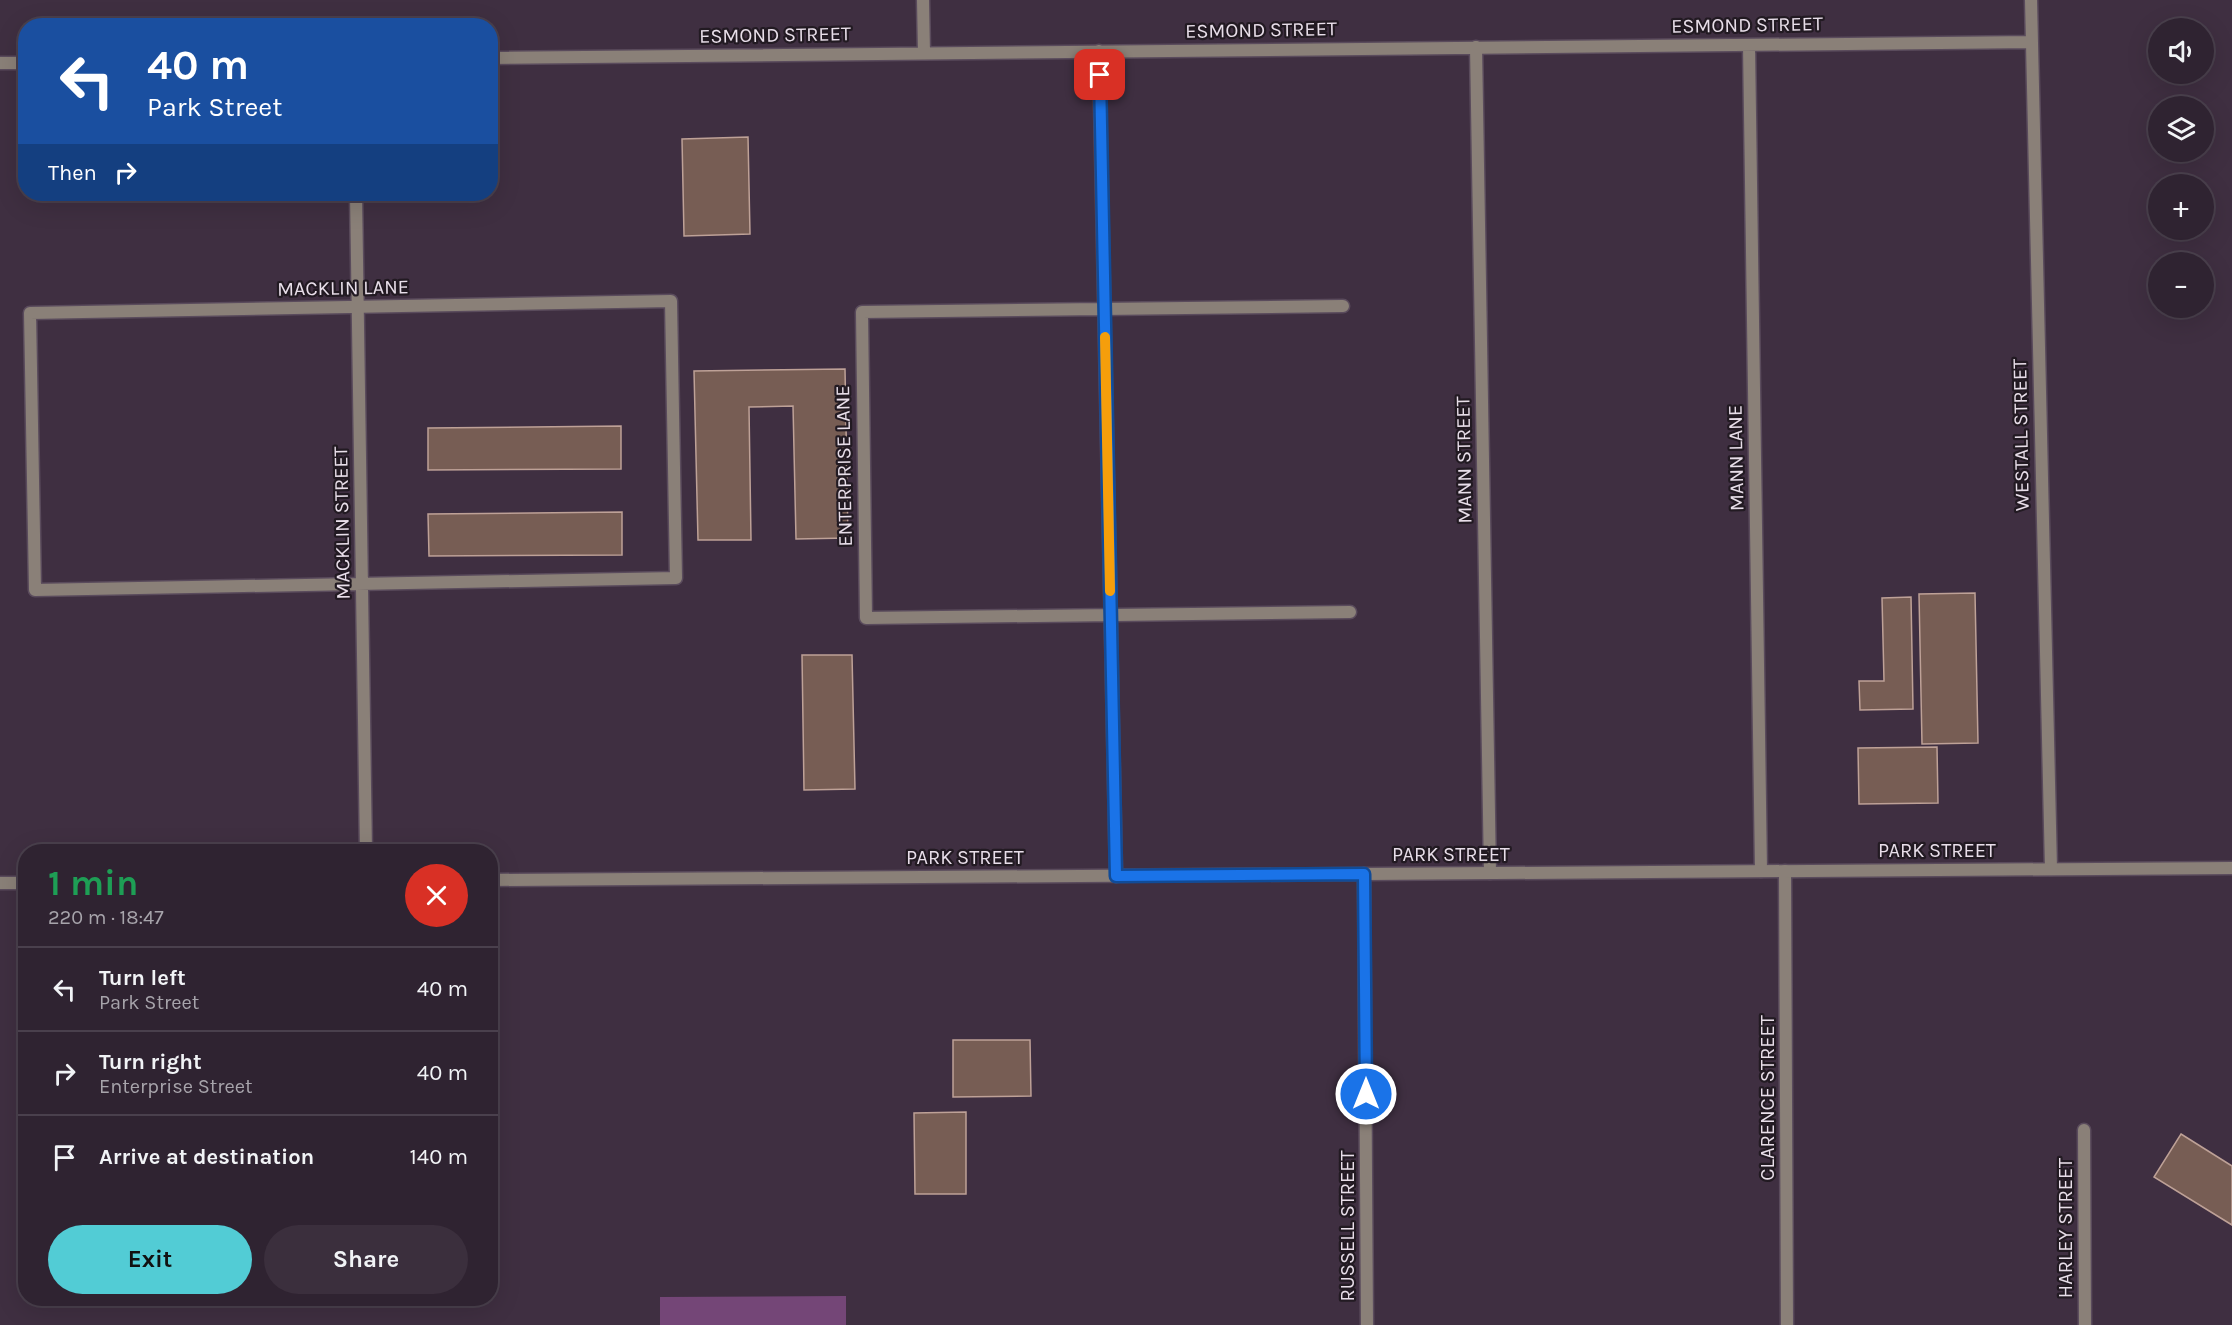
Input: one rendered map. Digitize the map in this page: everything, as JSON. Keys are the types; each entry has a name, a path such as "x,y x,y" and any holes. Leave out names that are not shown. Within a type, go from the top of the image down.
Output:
{"street":[{"path":"923,0 924,53"},
{"name":"WESTALL STREET","path":"2031,0 2051,869"},
{"name":"ESMOND STREET","path":"498,58 2032,42"},
{"name":"MANN LANE","path":"1749,45 1761,872"},
{"name":"MANN STREET","path":"1476,47 1490,873"},
{"path":"1099,51 1116,876"},
{"path":"0,63 18,63"},
{"name":"MACKLIN STREET","path":"356,201 366,844"},
{"name":"MACKLIN LANE","path":"671,301 676,578 363,584 36,590 30,313 671,301"},
{"name":"ENTERPRISE LANE","path":"1343,306 862,312 866,618 1350,612"},
{"name":"PARK STREET","path":"498,880 2232,868"},
{"name":"CLARENCE STREET","path":"1785,871 1788,1325"},
{"name":"RUSSELL STREET","path":"1364,874 1367,1325"},
{"path":"0,883 18,883"},
{"name":"HARLEY STREET","path":"2084,1130 2085,1325"}],"shaded area":[{"path":"846,1296 846,1325 660,1325 660,1297"}],"building":[{"path":"748,137 750,234 684,236 682,139"},
{"path":"845,369 848,538 796,539 793,406 749,407 751,540 698,540 694,371"},
{"path":"621,426 621,469 428,470 428,428"},
{"path":"622,512 622,555 429,556 428,514"},
{"path":"1975,593 1978,743 1922,744 1919,594"},
{"path":"1911,597 1913,709 1860,710 1859,681 1884,681 1882,598"},
{"path":"802,655 852,655 855,789 804,790"},
{"path":"1937,747 1938,803 1859,804 1858,748"},
{"path":"953,1040 1030,1040 1031,1096 953,1097"},
{"path":"966,1112 966,1194 915,1194 914,1113"},
{"path":"2181,1134 2232,1166 2232,1225 2154,1177"}],"slow traffic":[{"path":"1105,337 1110,591"}],"route":[{"path":"1100,75 1116,876 1364,874 1366,1094"}]}
